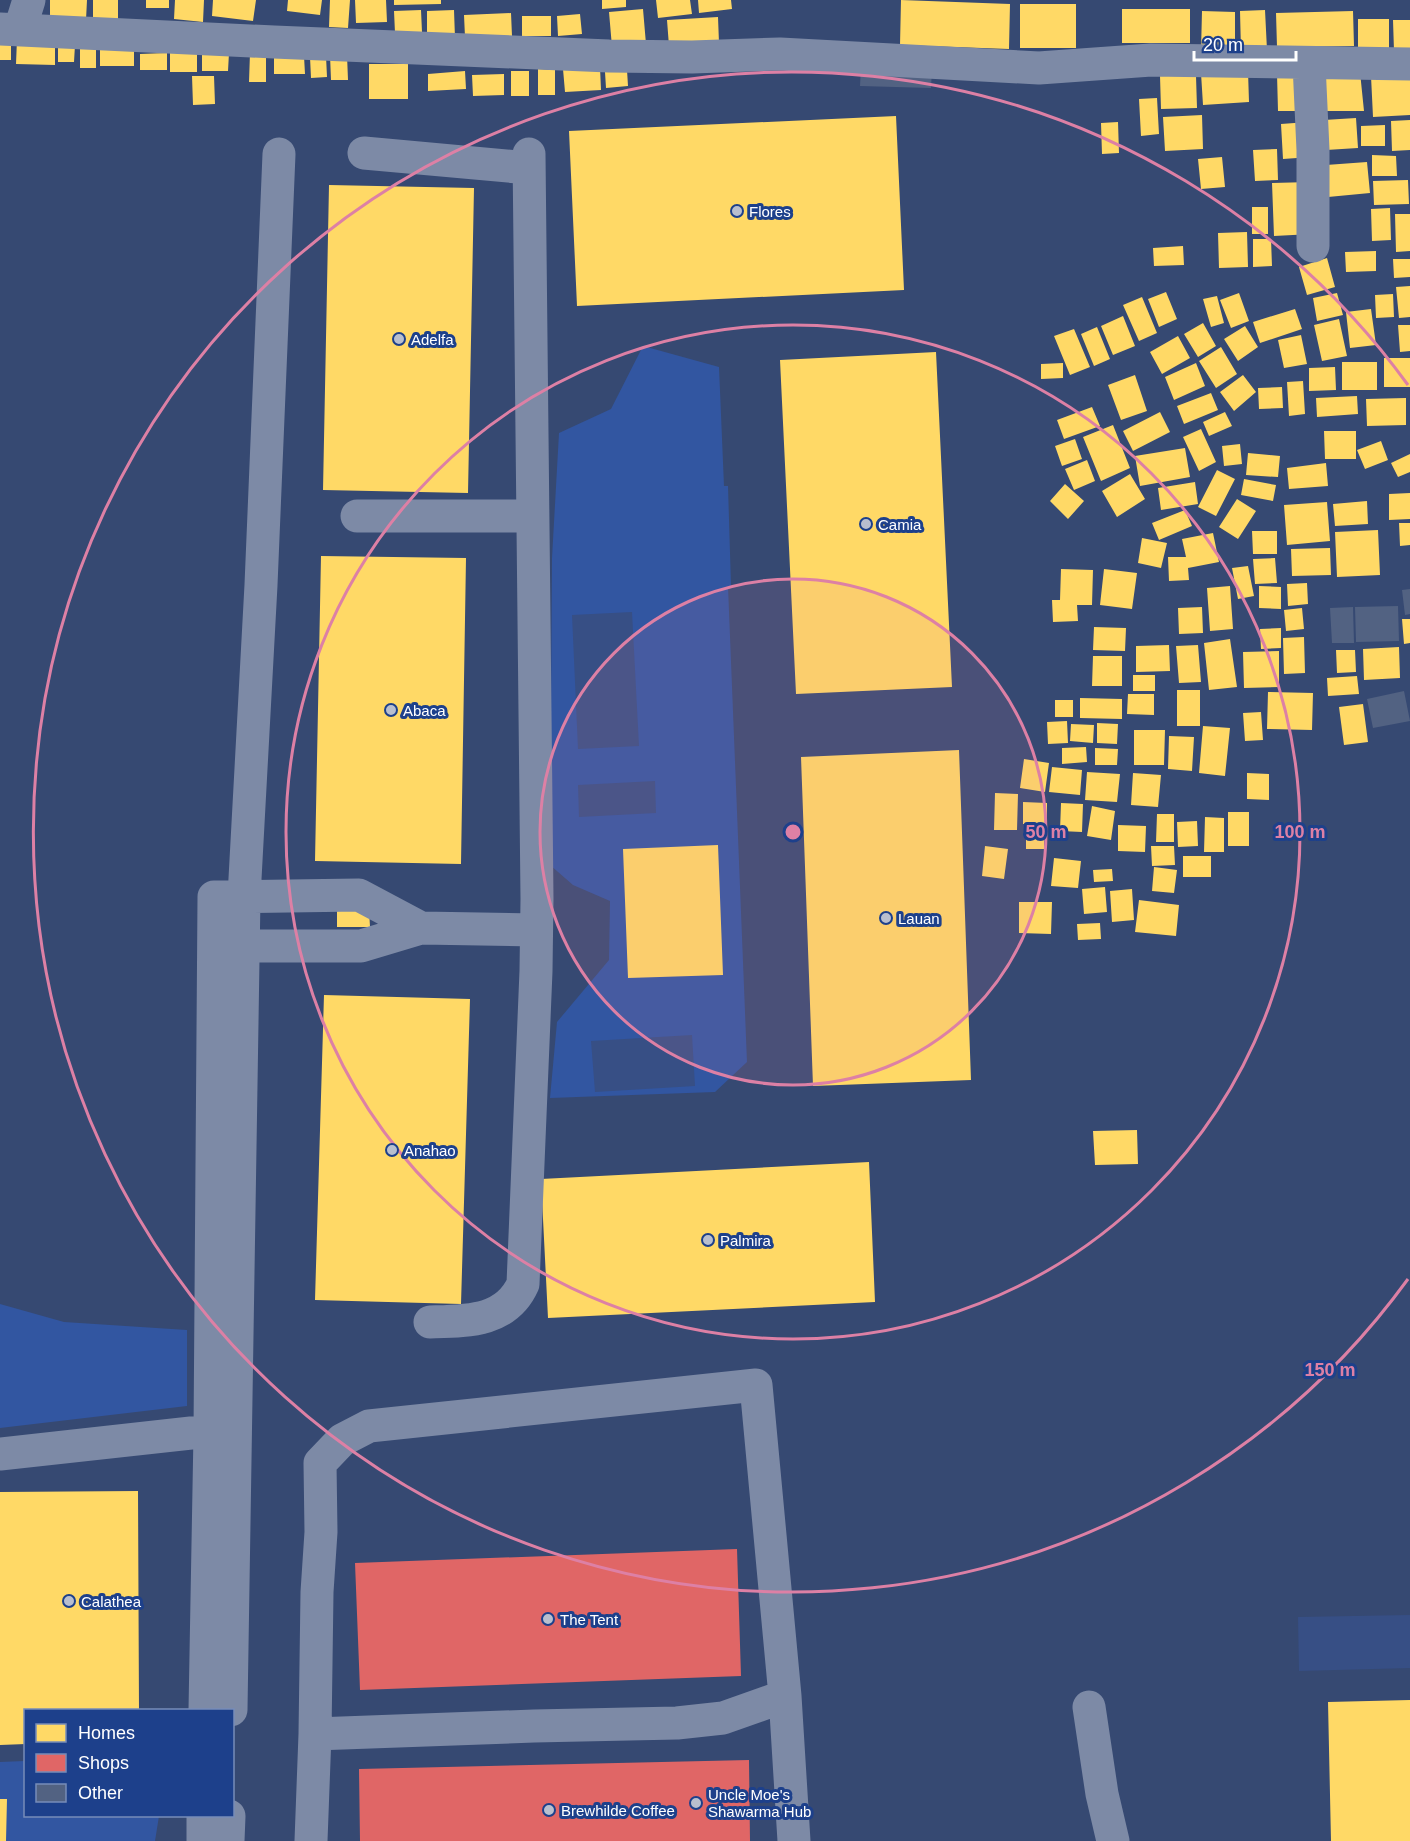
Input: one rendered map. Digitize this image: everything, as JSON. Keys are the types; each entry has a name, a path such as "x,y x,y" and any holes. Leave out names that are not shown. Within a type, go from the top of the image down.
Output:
{"street":[{"path":"16,19 286,43 609,56 692,57 780,54 1040,68 1151,60 1410,64"},
{"path":"1308,64 1313,150 1313,246"},
{"path":"364,153 529,161 536,930 523,1284 517,1298 500,1312 478,1319 430,1322"},
{"path":"205,1709 223,1433 244,897 261,585 279,154"},
{"path":"357,516 532,516"},
{"path":"231,1709 223,1433 214,897 359,895 421,928"},
{"path":"242,946 361,946 421,928 536,930"},
{"path":"311,1841 317,1592 321,1532 320,1463 342,1440 369,1425 756,1385 784,1696 794,1841"},
{"path":"0,1454 223,1433"},
{"path":"315,1734 677,1723 723,1718 784,1696"},
{"path":"1089,1707 1102,1794 1113,1841"},
{"path":"203,1817 203,1841"},
{"path":"228,1841 229,1817"}],"shaded area":[{"path":"643,346 719,367 724,486 728,486 731,586 728,586 747,1062 715,1092 550,1098 557,1022 609,960 610,901 573,885 550,865 552,558 559,433 611,409"},
{"path":"632,612 639,746 578,749 572,615"},
{"path":"655,781 656,813 579,817 578,785"},
{"path":"692,1035 695,1086 595,1092 591,1041"},
{"path":"0,1304 64,1322 187,1330 187,1406 0,1428"},
{"path":"1410,1615 1410,1668 1299,1671 1298,1617"},
{"path":"24,1761 24,1817 159,1817 155,1841 0,1841 0,1762"}],"building: Homes":[{"path":"50,0 87,0 86,20 50,20"},
{"path":"93,0 118,0 118,19 93,19"},
{"path":"146,0 169,0 169,8 146,8"},
{"path":"175,0 204,0 203,22 174,19"},
{"path":"213,0 256,0 253,21 212,16"},
{"path":"288,0 322,0 320,15 287,11"},
{"path":"330,0 350,0 348,28 329,27"},
{"path":"355,0 386,0 387,22 356,23"},
{"path":"394,0 441,0 441,4 394,5"},
{"path":"602,0 626,0 626,7 602,9"},
{"path":"656,0 690,0 692,14 658,18"},
{"path":"698,0 731,0 732,9 699,13"},
{"path":"901,0 1010,4 1009,49 900,45"},
{"path":"1020,4 1076,4 1076,48 1020,48"},
{"path":"643,9 646,44 612,47 609,12"},
{"path":"1122,9 1190,9 1190,43 1122,43"},
{"path":"421,10 422,32 395,33 394,11"},
{"path":"454,10 455,38 427,39 427,11"},
{"path":"1265,10 1267,50 1241,51 1240,11"},
{"path":"1202,11 1235,12 1235,51 1201,51"},
{"path":"1353,11 1354,46 1277,47 1276,13"},
{"path":"511,13 512,36 465,37 464,15"},
{"path":"580,14 582,34 558,36 557,16"},
{"path":"522,16 551,16 551,36 522,36"},
{"path":"718,17 719,43 669,46 667,20"},
{"path":"1358,19 1389,19 1389,50 1358,50"},
{"path":"1393,20 1410,20 1410,51 1394,51"},
{"path":"17,39 55,40 55,65 16,64"},
{"path":"0,41 11,41 11,60 0,60"},
{"path":"58,44 75,45 74,62 58,62"},
{"path":"80,48 96,48 96,68 80,68"},
{"path":"134,49 134,66 100,66 100,50"},
{"path":"170,52 197,52 197,72 170,72"},
{"path":"202,52 229,53 228,71 202,71"},
{"path":"167,53 167,70 140,70 140,54"},
{"path":"250,53 266,53 266,82 249,82"},
{"path":"330,55 347,55 348,80 331,80"},
{"path":"274,56 304,56 305,74 274,74"},
{"path":"326,56 327,77 311,78 310,57"},
{"path":"369,64 408,64 408,99 369,99"},
{"path":"600,67 601,90 565,92 563,69"},
{"path":"538,69 555,70 555,95 538,95"},
{"path":"627,70 628,86 606,88 605,72"},
{"path":"1318,70 1360,72 1364,111 1318,111"},
{"path":"465,71 466,89 428,91 428,74"},
{"path":"511,71 529,71 529,96 511,96"},
{"path":"1248,71 1249,102 1203,105 1201,73"},
{"path":"1305,73 1305,111 1278,111 1277,74"},
{"path":"504,74 504,95 473,96 472,75"},
{"path":"1410,74 1410,115 1373,117 1371,76"},
{"path":"192,76 214,76 215,104 193,105"},
{"path":"1160,76 1196,76 1197,108 1161,109"},
{"path":"1157,98 1159,134 1141,136 1139,99"},
{"path":"1202,115 1203,149 1165,151 1163,117"},
{"name":"Flores","path":"896,116 904,290 577,306 569,131"},
{"path":"1356,118 1358,148 1326,150 1324,120"},
{"path":"1410,120 1410,150 1392,151 1391,121"},
{"path":"1118,122 1119,153 1102,154 1101,123"},
{"path":"1308,122 1311,157 1283,159 1281,124"},
{"path":"1385,125 1385,146 1361,146 1361,126"},
{"path":"1277,149 1278,180 1255,181 1253,150"},
{"path":"1372,155 1396,156 1397,176 1372,176"},
{"path":"1222,157 1225,187 1201,189 1198,159"},
{"path":"1367,162 1370,193 1328,197 1326,165"},
{"path":"1408,180 1409,204 1374,205 1373,181"},
{"path":"1310,182 1312,234 1274,236 1272,183"},
{"name":"Adelfa","path":"329,185 474,188 468,493 323,490"},
{"path":"1252,207 1268,207 1268,234 1252,234"},
{"path":"1390,208 1391,240 1372,241 1371,209"},
{"path":"1395,214 1410,214 1410,251 1396,252"},
{"path":"1247,232 1248,267 1219,268 1218,233"},
{"path":"1253,239 1271,239 1272,266 1253,267"},
{"path":"1183,246 1184,265 1154,266 1153,248"},
{"path":"1376,251 1376,271 1346,272 1345,252"},
{"path":"1327,258 1335,287 1307,295 1299,267"},
{"path":"1393,259 1410,259 1410,277 1394,278"},
{"path":"1410,286 1410,317 1399,318 1396,287"},
{"path":"1166,292 1177,319 1159,327 1148,299"},
{"path":"1239,293 1249,321 1231,328 1220,300"},
{"path":"1337,293 1343,315 1317,321 1313,298"},
{"path":"1393,294 1394,317 1376,318 1375,295"},
{"path":"1217,296 1224,323 1211,327 1203,299"},
{"path":"1142,297 1157,333 1139,341 1123,305"},
{"path":"1295,309 1302,329 1260,343 1253,322"},
{"path":"1371,309 1376,345 1350,348 1346,312"},
{"path":"1123,316 1135,346 1113,355 1101,326"},
{"path":"1339,319 1347,356 1322,361 1314,325"},
{"path":"1203,323 1216,346 1198,357 1184,334"},
{"path":"1398,325 1410,325 1410,351 1400,352"},
{"path":"1245,326 1258,347 1238,361 1224,339"},
{"path":"1097,327 1110,359 1094,366 1081,334"},
{"path":"1074,329 1090,367 1070,375 1054,336"},
{"path":"1301,335 1307,364 1284,368 1278,340"},
{"path":"1178,336 1190,358 1162,374 1150,352"},
{"path":"1221,347 1237,374 1216,388 1199,361"},
{"name":"Camia","path":"936,352 952,687 796,694 780,360"},
{"path":"1384,358 1410,358 1410,387 1384,387"},
{"path":"1342,362 1377,362 1377,390 1342,390"},
{"path":"1063,363 1063,378 1041,379 1041,364"},
{"path":"1196,363 1205,386 1174,400 1165,377"},
{"path":"1335,367 1336,390 1309,391 1309,368"},
{"path":"1135,375 1147,411 1121,420 1108,385"},
{"path":"1243,375 1256,392 1234,411 1220,392"},
{"path":"1303,381 1305,414 1289,416 1287,382"},
{"path":"1282,387 1283,408 1259,409 1258,388"},
{"path":"1211,393 1218,410 1184,424 1177,406"},
{"path":"1357,396 1358,414 1317,417 1316,398"},
{"path":"1406,398 1406,425 1367,426 1366,399"},
{"path":"1092,407 1100,426 1064,439 1057,420"},
{"path":"1160,412 1170,432 1133,451 1123,431"},
{"path":"1225,412 1232,426 1209,436 1203,422"},
{"path":"1113,425 1130,468 1101,481 1083,437"},
{"path":"1201,429 1216,462 1199,471 1183,437"},
{"path":"1324,431 1356,431 1356,459 1325,459"},
{"path":"1075,439 1082,459 1062,466 1055,446"},
{"path":"1381,441 1388,460 1365,469 1357,450"},
{"path":"1240,444 1242,464 1224,466 1222,446"},
{"path":"1185,448 1190,477 1140,486 1135,456"},
{"path":"1248,453 1280,456 1278,477 1246,475"},
{"path":"1410,454 1410,472 1398,477 1391,463"},
{"path":"1087,460 1095,481 1074,490 1065,469"},
{"path":"1326,463 1328,486 1289,489 1287,468"},
{"path":"1217,470 1235,479 1216,516 1198,507"},
{"path":"1130,474 1145,499 1117,517 1102,491"},
{"path":"1244,479 1276,485 1273,501 1241,495"},
{"path":"1195,482 1198,504 1161,510 1158,488"},
{"path":"1065,484 1084,501 1068,519 1050,501"},
{"path":"1410,493 1410,519 1389,520 1389,494"},
{"path":"1237,499 1256,511 1238,539 1219,527"},
{"path":"1367,501 1368,524 1335,526 1333,504"},
{"path":"1327,502 1330,541 1287,545 1284,505"},
{"path":"1185,510 1192,526 1159,540 1152,523"},
{"path":"1399,523 1410,523 1410,545 1400,546"},
{"path":"1378,530 1380,575 1337,577 1335,532"},
{"path":"1252,531 1277,531 1277,554 1253,554"},
{"path":"1213,533 1219,562 1188,568 1189,580 1169,581 1168,557 1186,557 1182,539"},
{"path":"1142,538 1167,543 1161,568 1138,563"},
{"path":"1330,548 1331,575 1292,576 1291,549"},
{"name":"Abaca","path":"321,556 466,558 461,864 315,861"},
{"path":"1275,558 1277,583 1255,584 1253,559"},
{"path":"1248,566 1254,596 1238,599 1232,568"},
{"path":"1061,569 1093,570 1092,605 1077,605 1078,621 1053,622 1052,600 1060,600"},
{"path":"1104,569 1137,573 1132,609 1100,605"},
{"path":"1307,583 1308,604 1288,606 1287,584"},
{"path":"1230,586 1233,629 1210,631 1207,588"},
{"path":"1259,586 1281,587 1281,609 1259,608"},
{"path":"1202,607 1203,633 1179,634 1178,608"},
{"path":"1302,608 1304,629 1286,631 1284,610"},
{"path":"1402,619 1410,619 1410,643 1404,644"},
{"path":"1094,627 1126,628 1125,651 1093,650"},
{"path":"1281,628 1281,648 1261,649 1260,629"},
{"path":"1304,637 1305,673 1284,674 1283,638"},
{"path":"1230,639 1237,687 1209,690 1204,643"},
{"path":"1169,645 1170,671 1136,672 1136,646"},
{"path":"1198,645 1201,682 1179,683 1176,646"},
{"path":"1399,647 1400,678 1364,680 1363,649"},
{"path":"1336,650 1355,650 1356,672 1337,673"},
{"path":"1279,651 1279,687 1244,688 1243,652"},
{"path":"1093,656 1122,656 1122,686 1092,686"},
{"path":"1133,675 1155,675 1155,691 1133,691"},
{"path":"1357,676 1359,694 1328,696 1327,678"},
{"path":"1177,690 1200,690 1200,726 1177,726"},
{"path":"1268,692 1313,693 1312,730 1267,729"},
{"path":"1128,694 1154,694 1154,715 1127,714"},
{"path":"1080,698 1122,699 1122,719 1080,718"},
{"path":"1055,700 1073,700 1073,717 1055,717"},
{"path":"1363,704 1368,742 1344,745 1339,707"},
{"path":"1261,712 1263,740 1245,741 1243,713"},
{"path":"1067,721 1068,743 1048,744 1047,722"},
{"path":"1097,723 1118,724 1117,744 1097,743"},
{"path":"1071,724 1094,725 1093,743 1070,741"},
{"path":"1203,726 1230,728 1225,776 1199,773"},
{"path":"1134,730 1165,730 1164,765 1134,765"},
{"path":"1169,736 1194,737 1192,771 1168,769"},
{"path":"1086,747 1087,762 1062,764 1062,748"},
{"path":"1095,748 1118,749 1117,765 1095,765"},
{"name":"Lauan","path":"959,750 971,1080 813,1086 801,757"},
{"path":"1024,759 1049,763 1045,792 1020,788"},
{"path":"1052,767 1082,770 1080,795 1049,792"},
{"path":"1087,772 1120,774 1117,802 1085,800"},
{"path":"1133,773 1161,775 1158,807 1131,805"},
{"path":"1247,773 1269,774 1269,800 1247,799"},
{"path":"995,793 1018,794 1017,830 994,830"},
{"path":"1023,802 1047,803 1047,824 1023,824"},
{"path":"1061,803 1083,804 1082,832 1060,831"},
{"path":"1092,806 1115,811 1111,840 1087,836"},
{"path":"1228,812 1249,812 1249,846 1228,846"},
{"path":"1157,814 1174,814 1174,842 1156,842"},
{"path":"1205,817 1224,818 1224,852 1204,852"},
{"path":"1197,821 1198,846 1178,847 1177,822"},
{"path":"1118,825 1146,826 1145,852 1118,851"},
{"path":"1026,832 1044,832 1044,849 1026,849"},
{"path":"718,845 723,975 628,978 623,849"},
{"path":"985,846 1008,849 1004,879 982,876"},
{"path":"1151,846 1174,846 1175,865 1152,866"},
{"path":"1183,856 1211,856 1211,877 1183,877"},
{"path":"1054,858 1081,861 1078,888 1051,886"},
{"path":"1154,867 1177,870 1174,893 1152,891"},
{"path":"1112,869 1113,881 1094,882 1093,870"},
{"path":"1105,887 1107,912 1084,914 1082,889"},
{"path":"1132,889 1134,920 1112,922 1110,891"},
{"path":"1139,900 1179,905 1176,936 1135,932"},
{"path":"1019,902 1052,902 1051,934 1019,933"},
{"path":"369,909 370,927 337,927 337,910"},
{"path":"1100,923 1101,939 1078,940 1077,924"},
{"name":"Anahao","path":"324,995 470,999 461,1304 315,1300"},
{"path":"1137,1130 1138,1164 1095,1165 1093,1131"},
{"name":"Palmira","path":"869,1162 875,1302 548,1318 541,1179"},
{"name":"Calathea","path":"138,1491 139,1709 24,1709 24,1744 0,1745 0,1492"},
{"path":"1410,1700 1410,1841 1331,1841 1328,1702"},
{"path":"0,1799 7,1799 6,1841 0,1841"}],"building: Shops":[{"name":"The Tent","path":"737,1549 741,1676 360,1690 355,1563"},
{"path":"749,1760 750,1841 360,1841 359,1769"}],"building: Other":[{"path":"861,67 932,69 931,88 860,86"},
{"path":"1410,589 1410,614 1405,615 1402,590"},
{"path":"1398,606 1399,641 1356,642 1355,607"},
{"path":"1353,607 1354,643 1332,643 1330,608"},
{"path":"1404,691 1410,721 1373,728 1367,699"}],"place":[{"name":"Flores","path":"737,211"},
{"name":"Adelfa","path":"399,339"},
{"name":"Camia","path":"866,524"},
{"name":"Abaca","path":"391,710"},
{"name":"Lauan","path":"886,918"},
{"name":"Anahao","path":"392,1150"},
{"name":"Palmira","path":"708,1240"},
{"name":"Calathea","path":"69,1601"},
{"name":"The Tent","path":"548,1619"},
{"name":"Uncle Moe's Shawarma Hub","path":"696,1803"},
{"name":"Brewhilde Coffee","path":"549,1810"}]}
